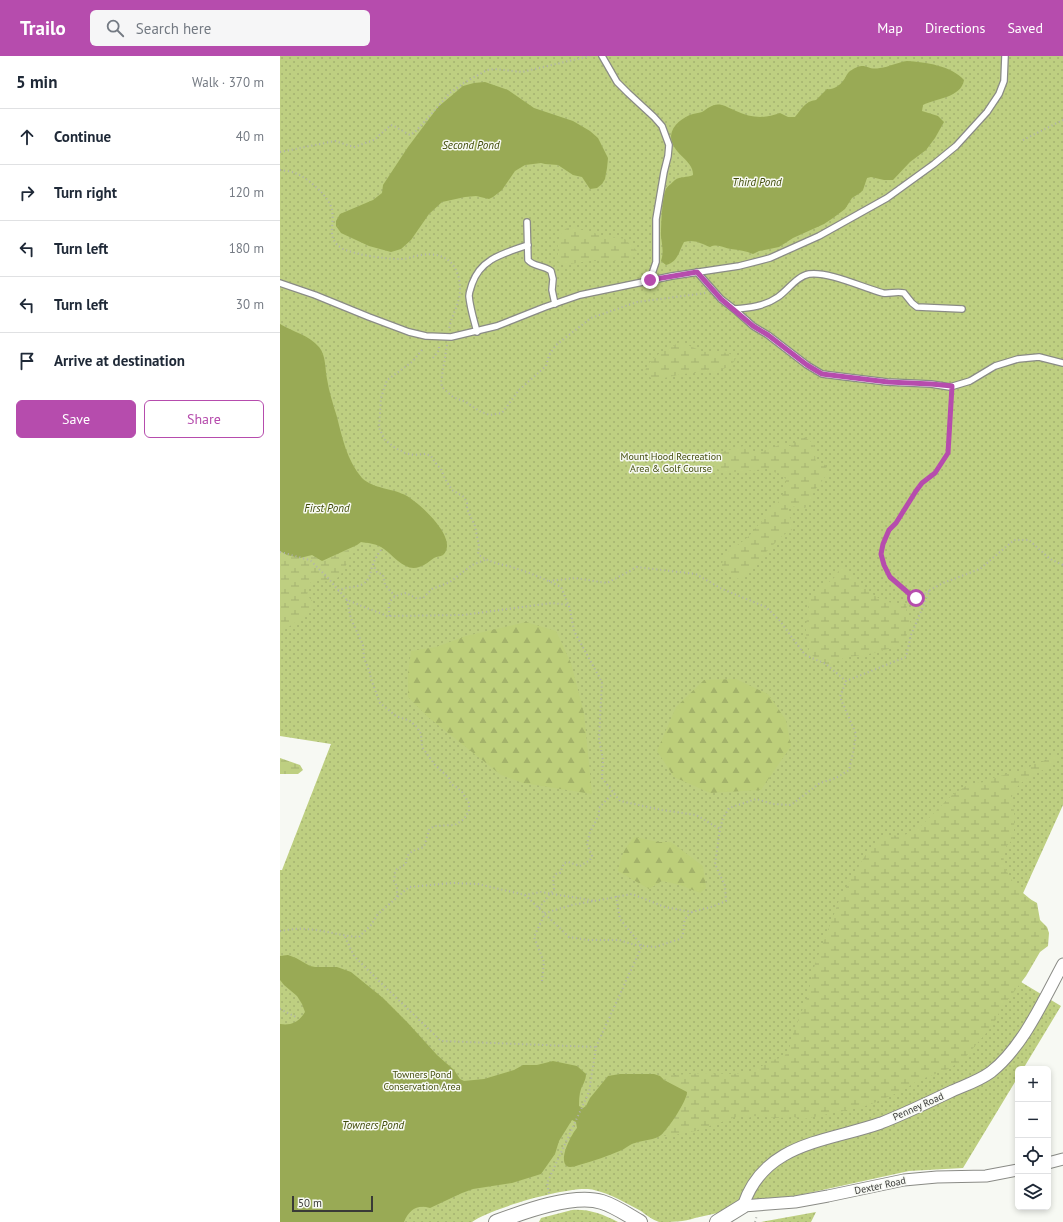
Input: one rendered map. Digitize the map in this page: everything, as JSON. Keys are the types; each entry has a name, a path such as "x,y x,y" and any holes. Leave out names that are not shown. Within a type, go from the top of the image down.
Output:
{"street":[{"name":"Penney Road","path":"743,1206 746,1196 760,1174 774,1160 801,1147 882,1122 973,1082 989,1073 1008,1055 1020,1040 1063,964"},
{"path":"1051,1162 1063,1159"},
{"name":"Dexter Road","path":"743,1206 795,1202 904,1180 937,1177 986,1176 1015,1171"},
{"path":"496,1222 552,1204 591,1200 611,1206 640,1222"},
{"path":"717,1222 743,1206"}],"lane":[{"path":"602,56 617,82 662,126 669,145 656,219 656,262 650,280"},
{"path":"280,283 315,295 395,327 420,334 451,337 477,332 511,321 580,295 650,280 739,266 770,258 819,236 887,198 956,146 987,112 999,94 1002,88 1005,69 1005,56"},
{"path":"527,222 528,261 535,265 547,268 553,274 552,290 555,304"},
{"path":"477,332 469,294 476,274 486,262 502,254 528,245"},
{"path":"697,272 721,299 753,326 822,374 888,382 952,386 970,381 996,366 1018,359 1039,357 1063,364"},
{"path":"734,309 764,304 773,300 785,292 801,277 809,274 833,277 885,293 904,293 917,307 962,309"}],"path":[{"path":"280,152 335,141 354,147 374,140 391,125 410,135 415,132 450,92 487,70 495,69 522,72 590,56"},
{"path":"1023,140 1063,120"},
{"path":"433,358 439,350 439,342"},
{"path":"422,350 412,362 386,380 381,398 379,428 385,440 394,447 406,453 414,455 425,454 431,456 437,466 441,469 444,480 452,490 464,497 467,503 467,509 475,526 479,546 478,554 485,560 517,568 561,587 570,609 574,631 602,682 602,700 599,717 599,739 603,760 602,778 620,801 662,810 696,815 720,829"},
{"path":"952,386 948,453 935,473 922,483 896,523 889,530 883,544 881,554 884,565 890,577 916,598 943,584 980,569 1014,540 1029,540 1050,559 1063,566"},
{"path":"338,590 364,583 369,577 373,564 381,550"},
{"path":"280,552 310,560 347,600 387,616 463,616 552,602 568,605"},
{"path":"390,616 388,605 391,599 395,596 406,593 416,598 423,598 432,589 450,582 472,565 485,560"},
{"path":"373,564 377,572 382,575 385,585 395,596"},
{"path":"548,581 574,578 607,583 637,567 696,574 722,588 766,607 780,621 805,655 826,664 846,681"},
{"path":"524,895 569,937 588,940 619,940 642,946 655,946 680,939 682,937 686,916 692,912 726,901 725,886 715,864 720,829 723,818 729,808 756,799 773,804 791,805 820,784 836,778 848,770 856,734 840,697 846,681 906,657 912,635 930,590"},
{"path":"347,600 351,619 363,645 364,658 380,703 396,716 417,727 421,734 422,747 435,765 449,778 451,784 458,788 470,803 469,811 464,819 455,825 434,826 429,830 424,846 408,854 406,864 397,868 394,881 397,886 397,897"},
{"path":"539,908 554,889 554,878 556,874 560,873 564,863 568,862 580,866 590,860 592,856 586,844 590,832 599,815 599,808 614,793"},
{"path":"280,932 293,929 306,929 359,937 371,925 378,914 409,887 452,883 478,884 524,895 542,892 596,901"},
{"path":"542,981 544,962 534,937 545,913 572,905 632,894 665,906 692,912"},
{"path":"616,896 620,919 642,946"},
{"path":"345,936 354,956 441,1041 596,1047"},
{"path":"546,1183 589,1092 596,1047 642,946"},
{"path":"280,1009 296,1017"}],"green space":[{"name":"Mount Hood Recreation Area & Golf Course","path":"280,56 1063,56 1063,805 991,964 1061,1006 1025,1066 1015,1066 1015,1082 963,1168 909,1171 677,1222 659,1222 612,1196 594,1190 583,1189 551,1194 532,1199 495,1211 472,1222 280,1222 280,870 282,870 331,744 280,736"},
{"path":"570,227 602,236 625,239 637,251 631,259 588,261 564,265 558,261 558,241 562,232"},
{"path":"680,342 701,351 724,352 736,358 727,367 712,372 682,374 656,379 649,377 645,371 651,361 660,353"},
{"path":"803,437 813,444 816,451 816,461 825,465 829,472 814,491 811,500 805,508 789,506 787,512 794,525 791,531 782,536 739,579 728,575 722,569 724,558 730,550 748,537 774,507 784,492 786,479 767,469 735,472 723,471 717,469 708,461 709,457 717,453 744,446 758,452 781,445 790,446"},
{"path":"352,548 350,557 339,576 331,581 318,580 310,583 307,595 313,602 314,607 310,612 280,633 280,551 287,555 312,555 322,561"},
{"path":"844,566 863,586 879,599 891,603 907,604 906,615 912,625 903,644 865,655 846,657 831,664 826,664 819,661 808,650 806,626 809,600 818,589 834,578 841,567"},
{"path":"526,622 556,631 571,663 584,713 592,794 523,783 501,775 428,717 408,697 408,673 411,651 436,647 466,636"},
{"path":"736,679 768,694 786,720 791,746 761,790 710,793 674,777 657,751 676,707 704,680"},
{"path":"1053,755 1060,756 1050,766 1026,779 1012,795 1014,808 1014,835 1004,852 1005,867 1013,882 1018,888 1037,903 1040,920 1047,927 1049,933 1048,946 1040,952 1026,976 1001,1009 993,1025 963,1060 948,1069 917,1081 902,1091 869,1105 804,1119 794,1117 776,1118 754,1116 748,1118 739,1116 695,1131 669,1136 660,1136 668,1128 687,1096 686,1092 664,1080 660,1076 703,1073 733,1074 748,1072 773,1060 784,1057 789,1049 794,1031 807,998 815,964 839,900 870,848 882,837 889,835 900,836 914,832 952,795 969,784 985,782 996,777 1026,769"},
{"path":"280,758 300,765 303,770 298,774 280,774"},
{"path":"635,837 658,842 671,842 703,866 706,888 700,893 680,885 662,881 649,889 618,871 624,852"},
{"path":"572,1210 584,1210 618,1222 539,1222 541,1218"},
{"path":"816,1212 811,1222 761,1222"}],"water":[{"name":"Third Pond","path":"907,61 922,62 945,68 953,71 964,80 958,91 947,97 923,105 922,111 938,116 944,122 926,150 910,162 893,180 884,180 871,177 867,178 863,190 852,198 845,209 824,224 793,238 779,247 759,251 753,254 715,245 710,247 697,242 688,241 684,242 678,256 670,264 666,265 661,261 663,252 661,236 662,212 666,189 677,179 693,175 690,165 678,152 672,142 671,136 673,128 682,119 716,105 722,105 742,113 758,117 780,113 788,117 795,117 806,104 816,100 827,89 838,86 849,72 860,66 875,69"},
{"name":"Second Pond","path":"485,82 508,90 534,108 573,121 590,131 598,138 608,158 605,179 602,184 597,188 590,189 582,177 573,175 558,165 541,163 525,165 515,171 502,190 489,199 476,196 442,202 429,214 411,240 401,249 391,252 369,246 341,233 336,226 336,221 340,214 373,200 382,193 383,185 408,147 438,107 463,86"},
{"name":"First Pond","path":"280,324 311,339 321,350 324,358 329,389 343,441 352,464 362,478 367,482 407,496 420,506 436,522 446,540 447,548 443,555 435,557 426,564 414,568 404,565 379,546 361,542 322,561 312,555 300,558 287,555 280,551"},
{"name":"Towners Pond","path":"288,955 310,966 337,967 351,972 383,998 437,1055 454,1070 460,1079 464,1081 484,1079 514,1070 523,1065 537,1065 553,1061 577,1066 586,1074 579,1098 579,1106 583,1108 608,1076 620,1074 654,1074 660,1076 664,1080 687,1092 684,1102 664,1132 658,1137 638,1142 601,1158 570,1167 566,1165 564,1161 564,1155 577,1128 576,1122 572,1120 559,1141 555,1154 541,1174 512,1183 473,1189 430,1208 421,1207 414,1209 408,1214 404,1222 280,1222 280,1024 291,1024 300,1018 305,1012 297,996 280,980 280,956"}],"route":[{"path":"650,280 697,272 721,299 753,326 822,374 888,382 952,386 948,453 935,473 922,483 896,523 889,530 883,544 881,554 884,565 890,577 916,598"}],"park label":[{"name":"Towners Pond Conservation Area","path":"422,1080"}]}
